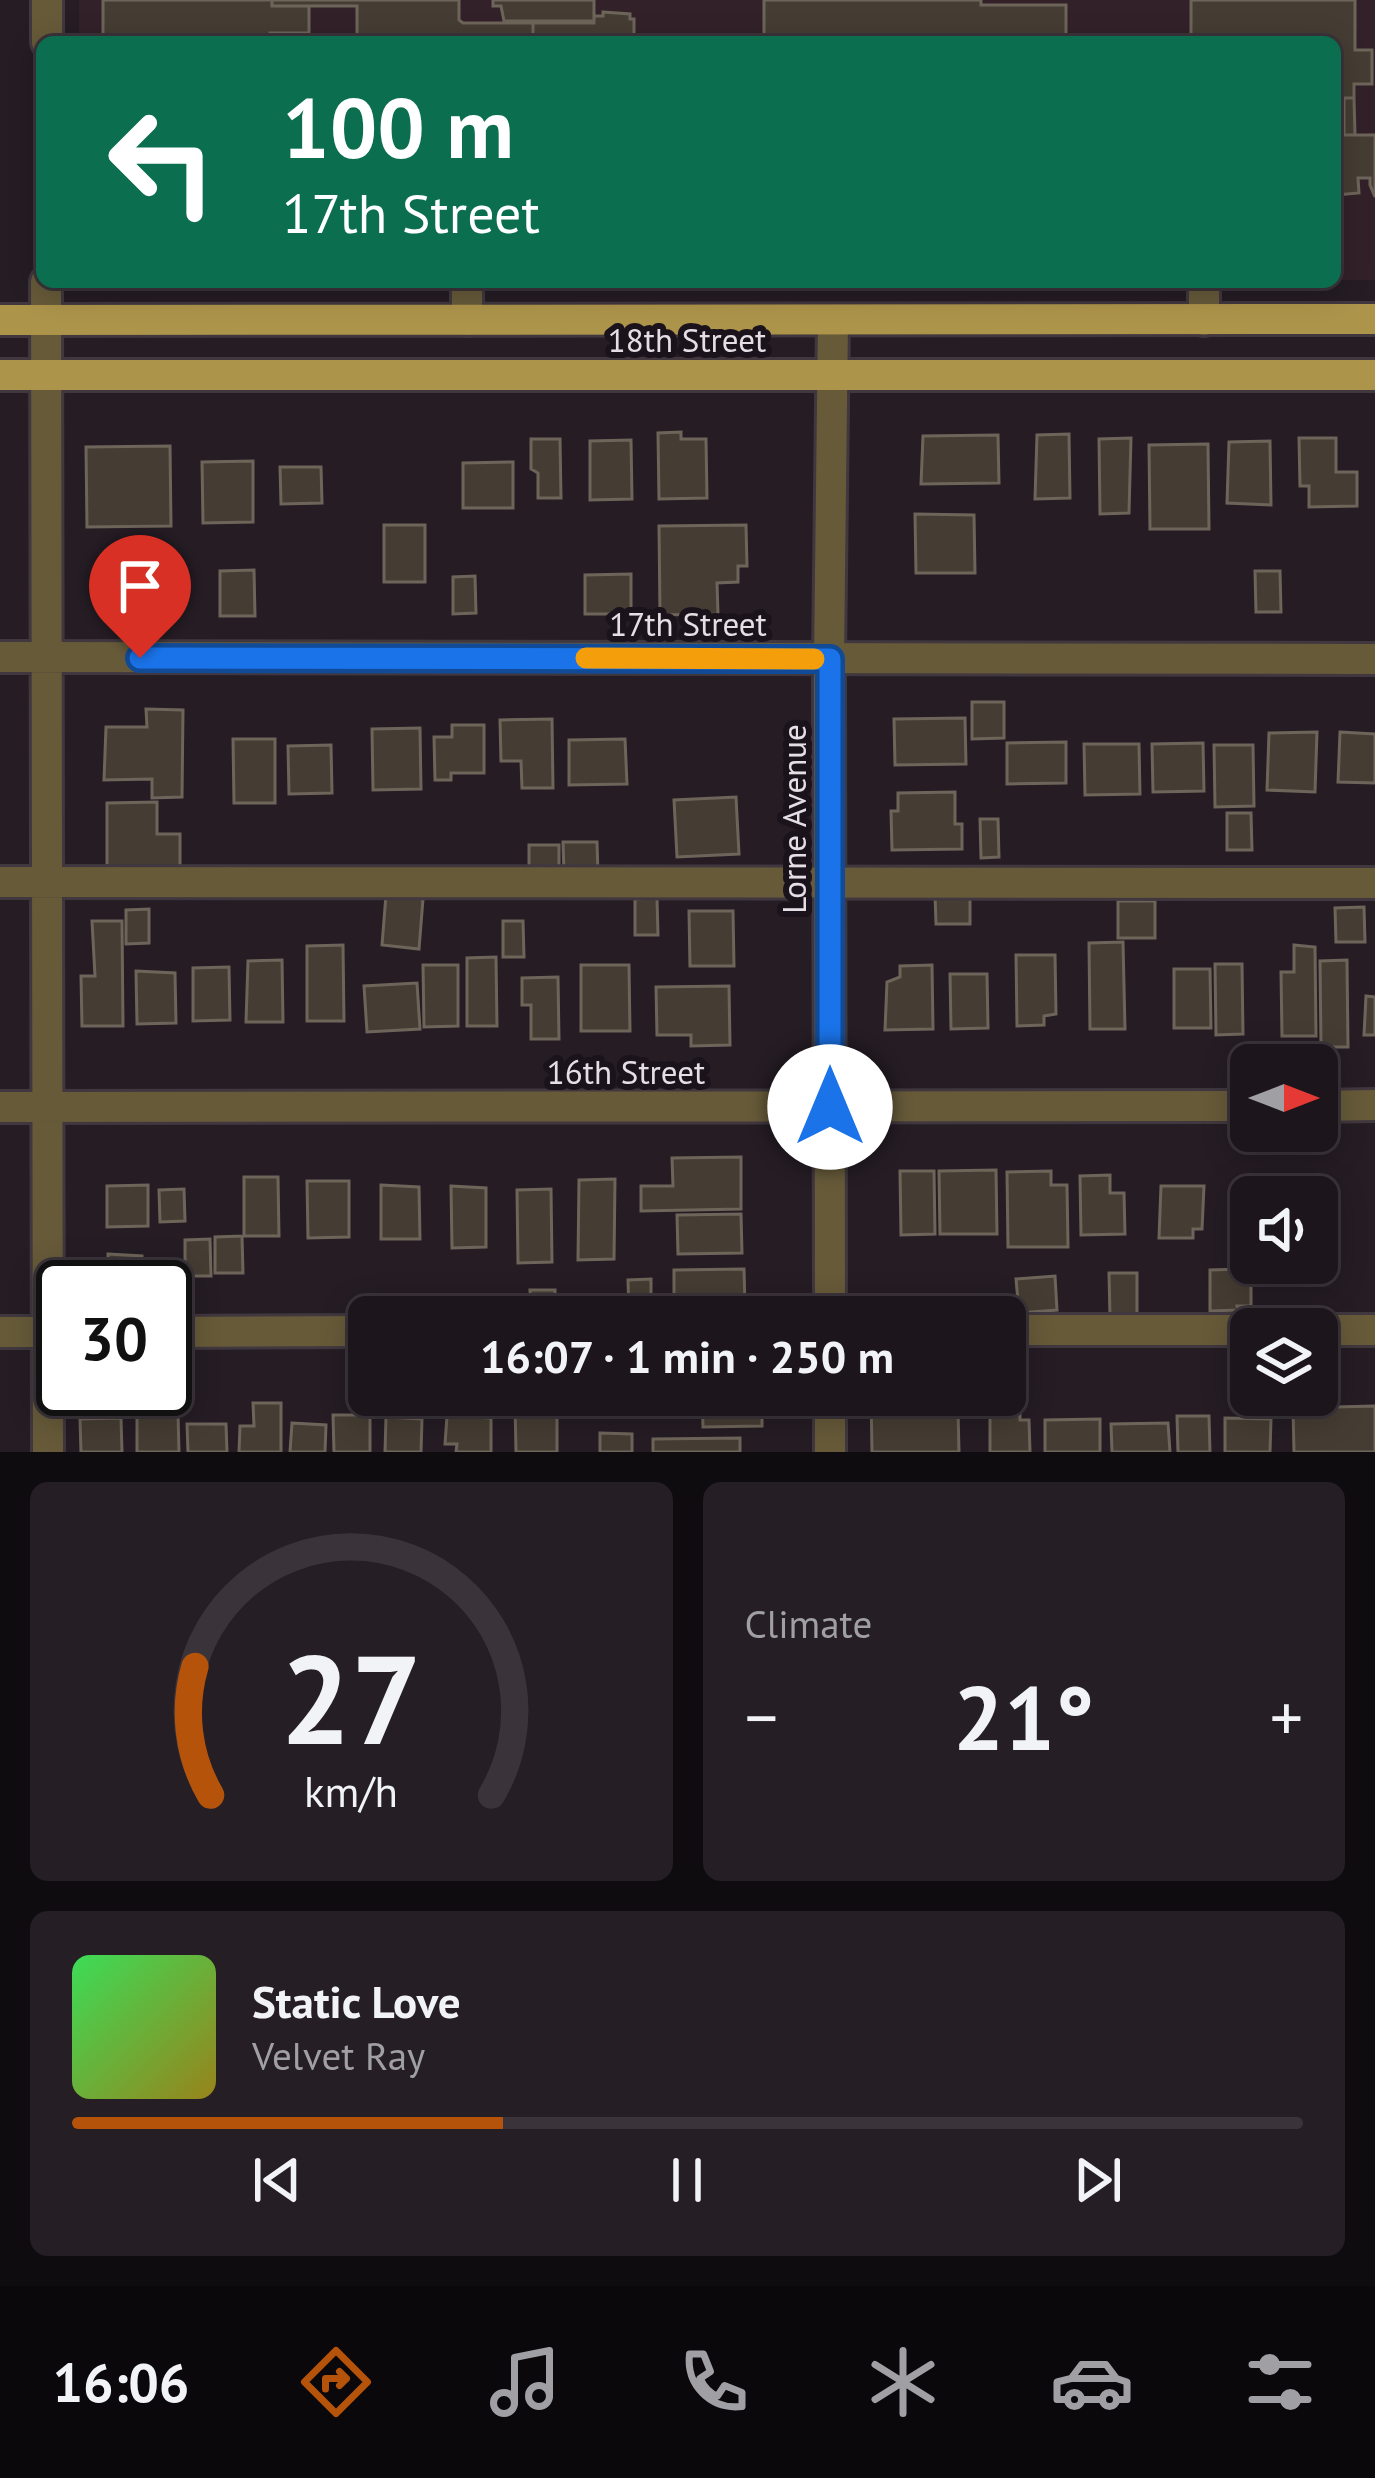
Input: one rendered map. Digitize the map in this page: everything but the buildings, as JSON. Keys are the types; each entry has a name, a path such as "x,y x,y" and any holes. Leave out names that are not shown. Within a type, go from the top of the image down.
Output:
{"main road":[{"name":"18th Street","path":"0,320 1375,319"},
{"name":"18th Street","path":"0,375 1375,375"}],"street":[{"path":"47,0 47,36"},
{"path":"46,288 48,1106 53,1260"},
{"path":"467,288 467,320"},
{"path":"1204,288 1204,320"},
{"name":"Lorne Avenue","path":"830,1296 833,320"},
{"name":"17th Street","path":"0,657 1375,659"},
{"path":"0,882 1375,883"},
{"name":"16th Street","path":"0,1107 1230,1106"},
{"path":"1338,1106 1375,1106"},
{"path":"1026,1330 1230,1330"},
{"path":"1338,1330 1375,1330"},
{"path":"192,1332 348,1331"},
{"path":"0,1332 36,1332"},
{"path":"48,1452 50,1416"},
{"path":"830,1416 830,1452"}],"shaded area":[{"path":"79,0 1375,0 1375,280 1341,280 1341,36 79,36"}],"slow traffic":[{"path":"586,658 814,659"}],"route":[{"path":"140,658 830,659 830,1107"}]}
